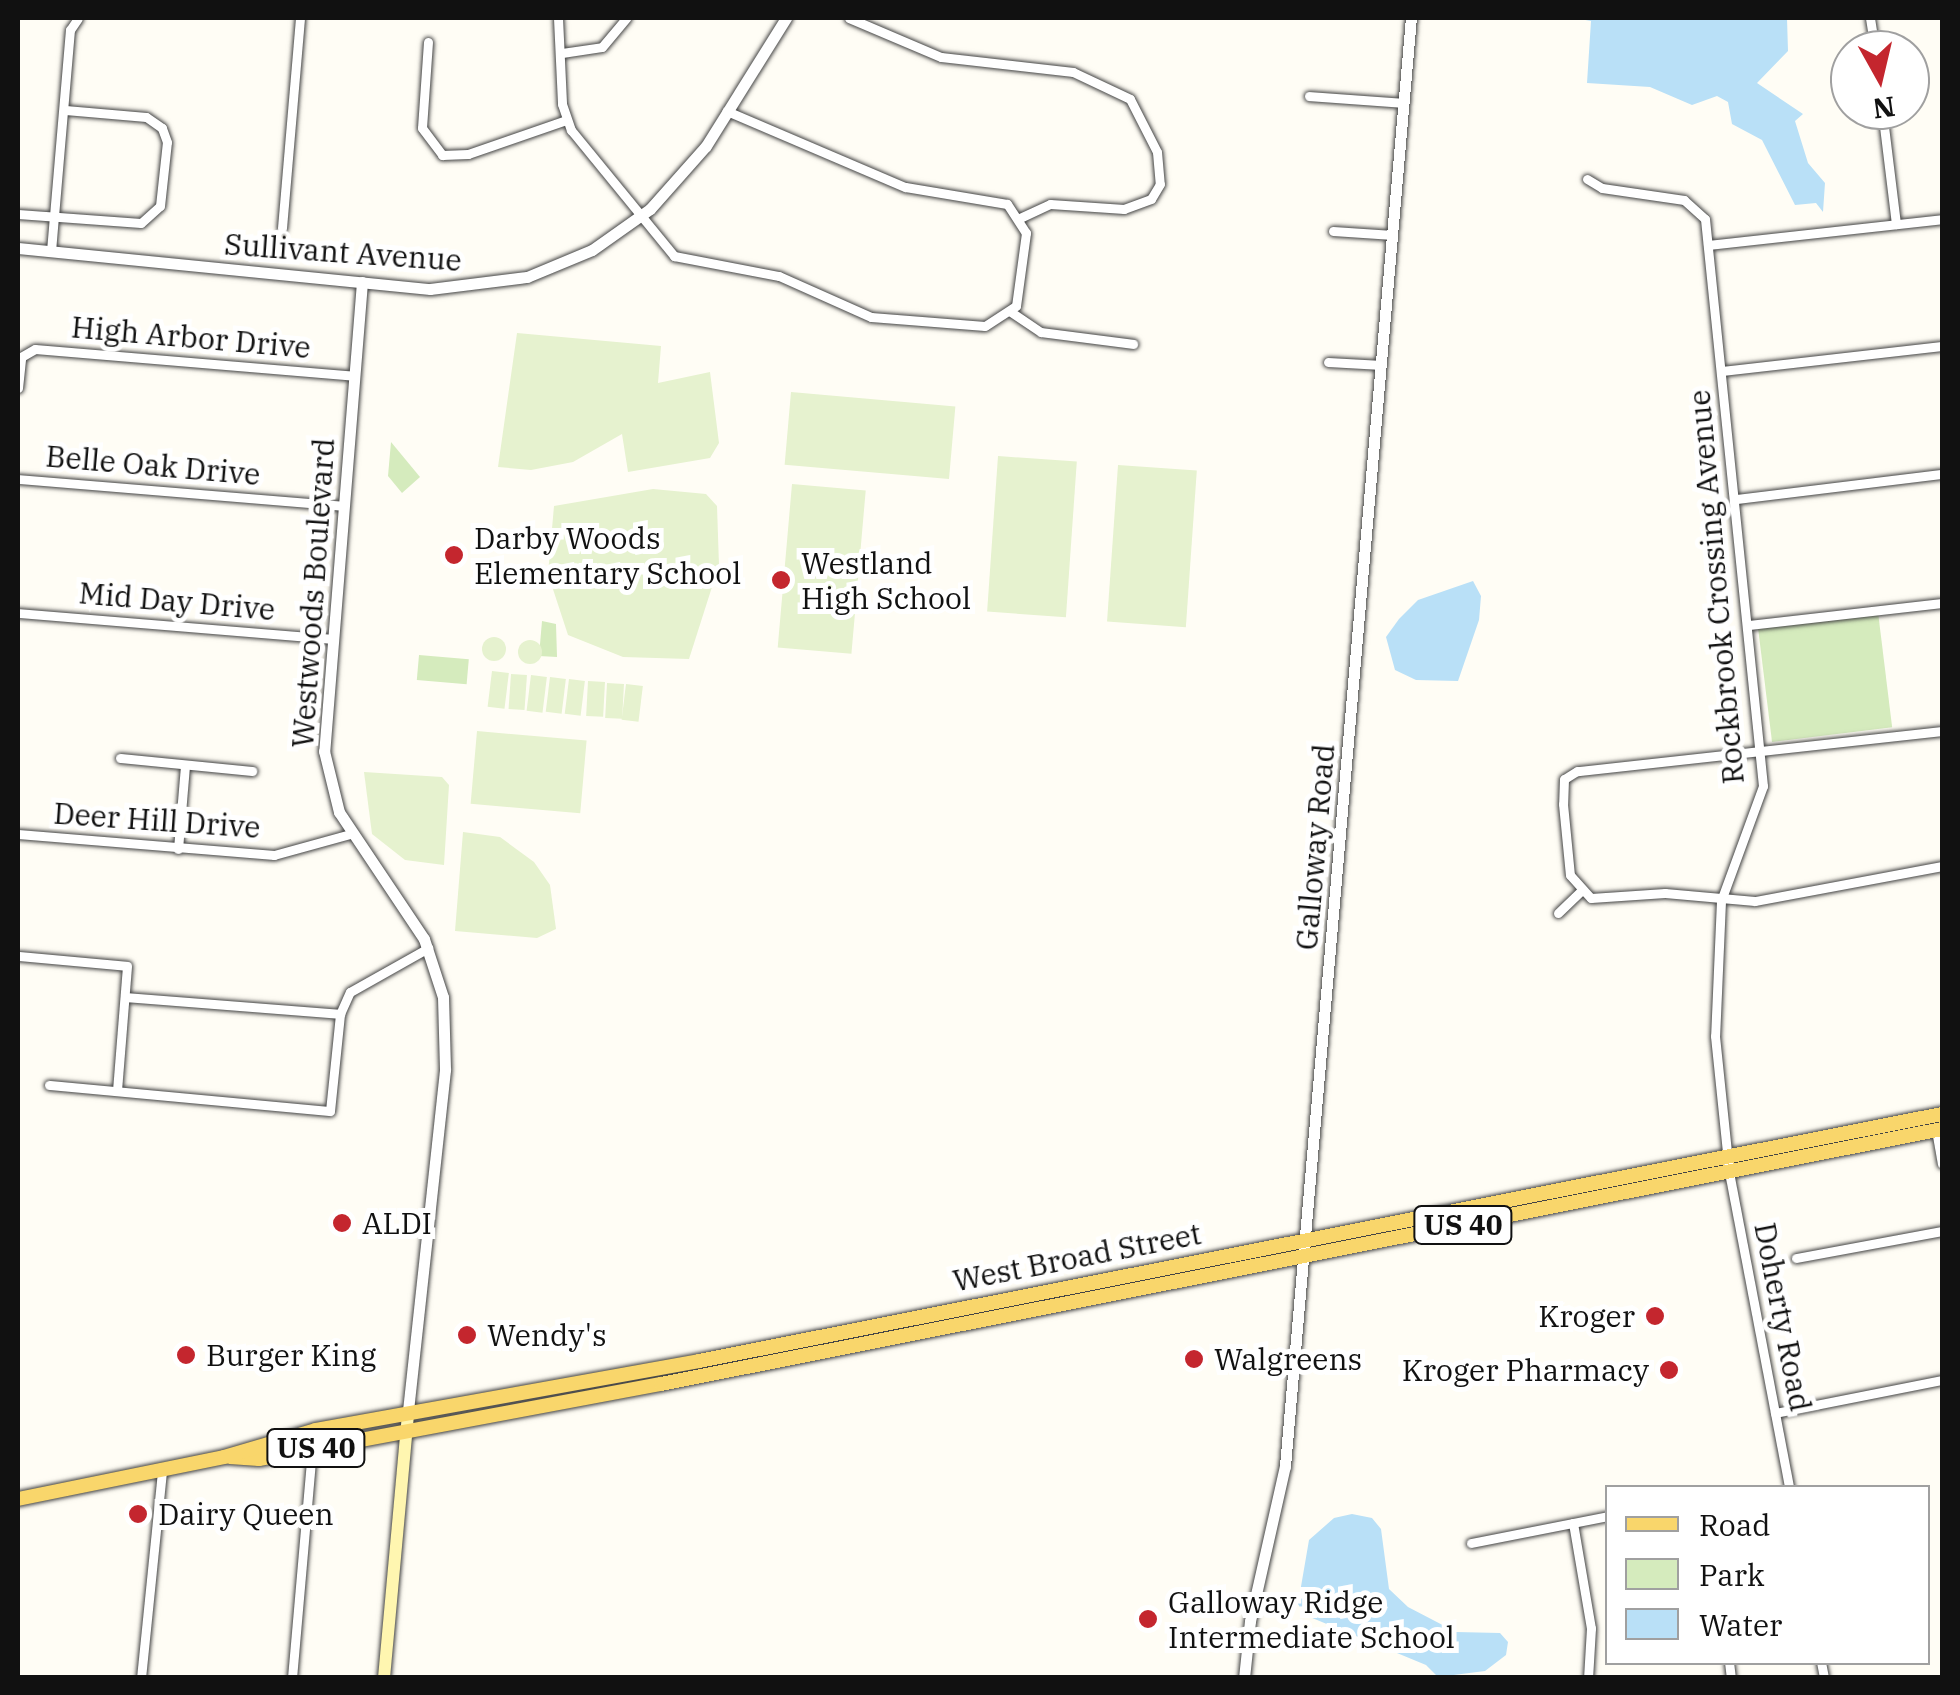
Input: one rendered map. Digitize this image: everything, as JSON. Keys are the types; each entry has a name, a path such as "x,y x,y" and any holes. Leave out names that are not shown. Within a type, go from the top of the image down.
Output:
{"main road":[{"name":"West Broad Street","path":"224,1457 254,1444 408,1413 1942,1114"},
{"name":"West Broad Street","path":"18,1499 224,1457 312,1448 407,1430 1939,1130"},
{"path":"384,1678 408,1413"}],"street":[{"path":"50,250 70,30 78,18"},
{"path":"282,228 300,18"},
{"path":"558,18 566,120 639,219 683,260 779,276 855,314 967,326 993,324 1011,312 1022,286 1026,243 1020,218 989,197 874,176 727,111"},
{"path":"562,52 602,47 626,18"},
{"name":"Sullivant Avenue","path":"18,248 455,289 527,277 592,250 639,219 686,171 786,18"},
{"path":"849,18 942,57 1094,77 1130,99 1158,152 1160,184 1143,205 1050,204 1020,218"},
{"name":"Galloway Road","path":"1244,1678 1250,1620 1285,1466 1411,18"},
{"path":"428,42 422,128 442,155 468,154 566,120"},
{"path":"1309,96 1404,103"},
{"path":"18,214 141,223 154,215 163,191 167,142 155,122 65,110"},
{"path":"1884,130 1896,224"},
{"name":"Rockbrook Crossing Avenue","path":"1588,179 1602,188 1692,205 1705,220 1762,750 1758,802 1721,901 1715,1036 1727,1156"},
{"path":"1708,246 1942,218"},
{"path":"1333,230 1393,235"},
{"name":"Westwoods Boulevard","path":"362,282 324,752 350,834 428,948 446,1034 408,1413"},
{"path":"1011,312 1041,332 1133,344"},
{"path":"1722,371 1942,346"},
{"name":"High Arbor Drive","path":"18,388 24,353 35,348 354,376"},
{"path":"1328,362 1382,365"},
{"path":"1737,499 1942,474"},
{"name":"Belle Oak Drive","path":"18,479 344,506"},
{"path":"1750,625 1942,603"},
{"name":"Mid Day Drive","path":"18,613 332,639"},
{"path":"1942,731 1577,771 1564,779 1570,875 1580,892 1590,898 1665,893 1721,901 1755,901 1942,866"},
{"path":"120,758 252,771"},
{"path":"178,848 186,765"},
{"name":"Deer Hill Drive","path":"18,834 274,854 350,834"},
{"path":"1558,913 1580,892"},
{"path":"50,1084 327,1112 335,1082 340,1014 361,980 428,948"},
{"path":"18,956 127,966 116,1091"},
{"path":"126,997 340,1014"},
{"path":"1939,1130 1942,1163"},
{"name":"Doherty Road","path":"1727,1156 1788,1485"},
{"path":"1796,1258 1942,1230"},
{"path":"1775,1413 1942,1380"},
{"path":"292,1678 312,1448"},
{"path":"141,1678 162,1470"},
{"path":"1472,1543 1605,1517"},
{"path":"1573,1524 1592,1628 1588,1678"}],"green space":[{"path":"517,333 661,346 658,383 710,372 719,443 710,458 628,472 622,434 573,462 531,470 498,467"},
{"path":"791,392 955,406 949,479 785,465"},
{"path":"391,442 420,477 402,493 388,476"},
{"path":"998,456 1077,462 1066,617 987,612"},
{"path":"1118,465 1197,471 1186,627 1107,622"},
{"path":"792,484 866,490 851,654 778,647"},
{"path":"653,489 706,494 717,506 719,565 689,659 623,657 568,635 548,574 554,506"},
{"path":"1878,612 1892,727 1772,742 1758,627"},
{"path":"542,621 556,624 557,657 539,656"},
{"path":"494,637 506,649 494,661 482,649"},
{"path":"530,640 542,652 530,664 518,652"},
{"path":"419,655 469,659 467,684 417,680"},
{"path":"492,671 509,673 504,709 488,707"},
{"path":"511,674 527,675 525,710 509,709"},
{"path":"531,675 547,677 542,713 527,711"},
{"path":"550,677 566,679 562,714 546,712"},
{"path":"569,679 585,681 581,716 565,714"},
{"path":"588,681 605,682 603,717 586,716"},
{"path":"607,683 624,684 622,719 605,718"},
{"path":"626,684 643,686 638,722 622,720"},
{"path":"477,731 587,741 580,813 471,804"},
{"path":"364,772 442,777 449,785 444,865 405,860 372,834"},
{"path":"463,832 500,837 534,862 550,885 556,929 537,938 455,931"}],"water":[{"path":"1574,18 1787,18 1788,51 1757,83 1803,114 1795,121 1808,163 1825,183 1823,212 1816,203 1795,205 1762,140 1732,124 1728,102 1717,96 1692,105 1650,87 1587,83 1591,21"},
{"path":"1473,581 1481,596 1479,620 1458,681 1416,680 1395,670 1386,637 1399,619 1418,600"},
{"path":"1352,1514 1372,1518 1381,1529 1389,1589 1408,1607 1456,1632 1500,1633 1508,1642 1506,1655 1485,1671 1438,1677 1426,1665 1305,1615 1298,1604 1309,1540 1334,1518"}],"place":[{"name":"Darby Woods Elementary School","path":"454,555"},
{"name":"Westland High School","path":"781,580"},
{"name":"ALDI","path":"342,1223"},
{"name":"Kroger","path":"1655,1316"},
{"name":"Wendy's","path":"467,1335"},
{"name":"Burger King","path":"186,1355"},
{"name":"Walgreens","path":"1194,1359"},
{"name":"Kroger Pharmacy","path":"1669,1370"},
{"name":"Dairy Queen","path":"138,1514"},
{"name":"Galloway Ridge Intermediate School","path":"1148,1619"}]}
